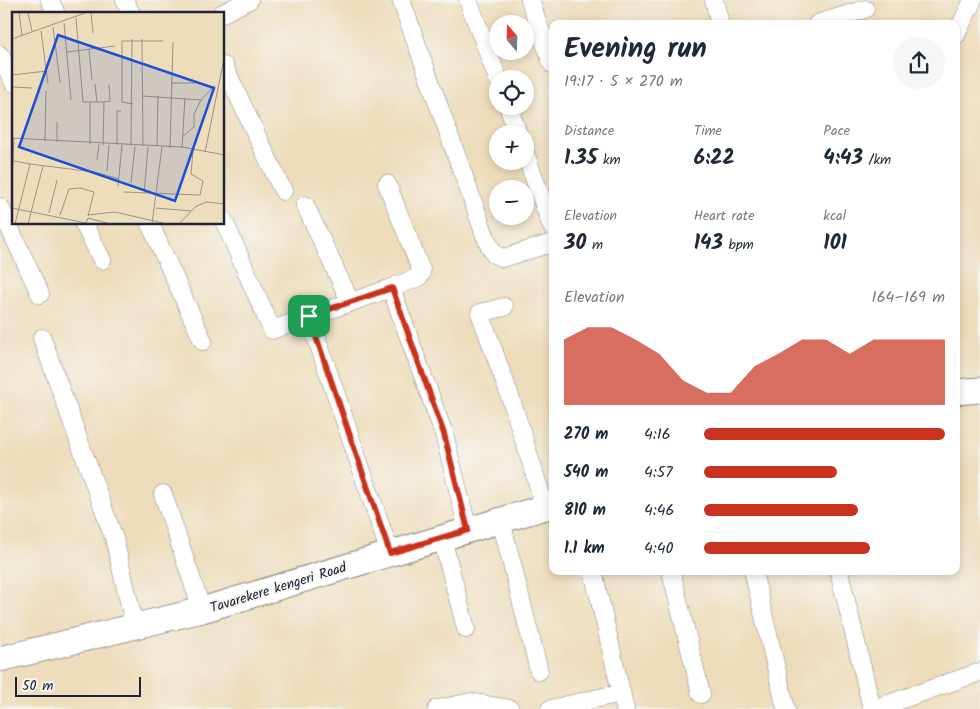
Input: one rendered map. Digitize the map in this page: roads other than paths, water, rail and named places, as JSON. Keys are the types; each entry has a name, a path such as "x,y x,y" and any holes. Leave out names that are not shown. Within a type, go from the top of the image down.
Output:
{"main road":[{"path":"960,392 980,390"},
{"name":"Tavarekere kengeri Road","path":"0,660 202,610 549,506"}],"street":[{"path":"50,0 55,12"},
{"path":"125,0 130,12"},
{"path":"225,12 249,0"},
{"path":"401,0 494,254 503,258 549,244"},
{"path":"468,0 495,70"},
{"path":"530,0 549,55"},
{"path":"714,0 719,20"},
{"path":"960,27 973,0"},
{"path":"830,20 865,9"},
{"path":"0,55 12,79"},
{"path":"225,68 283,191"},
{"path":"531,170 549,219"},
{"path":"225,223 272,330 419,277 421,270 387,184"},
{"path":"305,205 350,301"},
{"path":"0,207 4,226 40,294"},
{"path":"84,225 102,260"},
{"path":"150,225 203,341"},
{"path":"392,288 444,434 468,530"},
{"path":"504,307 480,313 549,506"},
{"path":"309,316 390,553"},
{"path":"42,338 114,538 135,627"},
{"path":"163,494 202,610"},
{"path":"501,521 539,670"},
{"path":"442,538 466,629"},
{"path":"550,709 623,701 594,575"},
{"path":"673,575 702,694"},
{"path":"754,575 786,709"},
{"path":"840,575 873,709 980,672"},
{"path":"437,709 471,702 510,709"}]}
